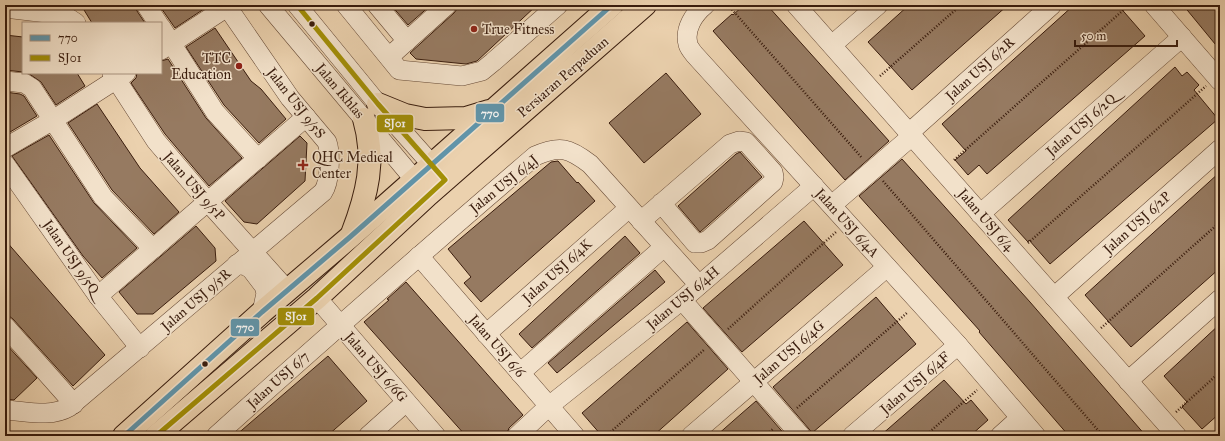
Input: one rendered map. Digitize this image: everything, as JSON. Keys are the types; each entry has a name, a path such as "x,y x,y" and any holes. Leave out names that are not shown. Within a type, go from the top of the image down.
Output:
{"main road":[{"name":"Persiaran Perpaduan","path":"156,436 317,298 438,172 617,30 645,5"},
{"name":"Persiaran Perpaduan","path":"438,172 494,109 603,8"},
{"path":"350,237 364,199 369,176 369,135 371,111 404,114 425,119 466,118 494,109"},
{"name":"Persiaran Perpaduan","path":"124,436 262,312 350,237 421,188"}],"street":[{"path":"146,5 157,22"},
{"name":"Jalan Ikhlas","path":"268,5 371,111 438,172"},
{"name":"Jalan Ikhlas","path":"297,5 371,111 421,188"},
{"path":"346,5 399,70 462,76 482,71 558,5"},
{"path":"377,5 407,41"},
{"path":"389,57 447,5"},
{"name":"Jalan USJ 6/4A","path":"705,5 698,11 687,33 688,45 694,54 958,345 1036,436"},
{"name":"Jalan USJ 6/4","path":"796,5 1173,432"},
{"path":"832,46 878,5"},
{"name":"Jalan USJ 6/2R","path":"832,205 873,170 1052,5"},
{"path":"1154,5 1218,79"},
{"path":"227,6 164,40 215,112 258,159"},
{"name":"Jalan USJ 9/5S","path":"227,6 290,98 323,137 329,149 328,182 326,188 253,251"},
{"path":"5,8 68,14"},
{"path":"603,8 617,30"},
{"name":"Jalan USJ 6/2Q","path":"980,214 1182,37"},
{"path":"5,148 53,120 118,75"},
{"name":"Jalan USJ 9/5P","path":"118,75 156,141 208,202 287,290"},
{"path":"5,81 24,83 32,88 103,196 153,250"},
{"path":"98,296 306,117"},
{"name":"Jalan USJ 6/4K","path":"486,334 635,215 661,204 730,144 739,141 746,142 773,172 773,182 708,240 701,243 695,243 661,204"},
{"name":"Jalan USJ 6/4J","path":"340,325 535,156 546,151 556,149 568,151 580,156 590,164 699,285"},
{"name":"Jalan USJ 6/2P","path":"1054,297 1220,149"},
{"name":"Jalan USJ 9/5Q","path":"5,164 98,296 140,348"},
{"name":"Jalan USJ 6/4H","path":"517,436 549,406 682,300 814,186"},
{"path":"520,373 664,247"},
{"name":"Jalan USJ 9/5R","path":"5,410 53,414 61,412 74,404 253,251"},
{"name":"Jalan USJ 6/6","path":"419,256 574,436"},
{"path":"237,264 251,269 264,286 266,293 262,312"},
{"name":"Jalan USJ 6/4G","path":"691,436 887,267"},
{"name":"Jalan USJ 6/6G","path":"317,298 436,436"},
{"path":"1128,381 1220,299"},
{"path":"682,300 801,436"},
{"name":"Jalan USJ 6/7","path":"224,433 340,325"},
{"path":"5,326 74,404"},
{"name":"Jalan USJ 6/4F","path":"852,436 958,345"},
{"path":"368,436 406,402"},
{"path":"1000,436 1020,418"}],"path":[{"path":"728,5 1103,436"},
{"path":"868,86 961,5"},
{"path":"942,170 1129,5"},
{"path":"1015,254 1218,79"},
{"path":"1090,338 1220,222"},
{"path":"765,436 919,302"},
{"path":"1173,432 1220,372"},
{"path":"925,436 988,380"}],"building":[{"path":"81,5 135,5 144,22 91,22"},
{"path":"159,5 210,5 175,28"},
{"path":"391,5 431,5 408,25"},
{"name":"True Fitness","path":"458,5 537,5 477,61 466,64 416,59 410,53 454,13"},
{"path":"744,5 767,5 889,141 845,180 713,31"},
{"path":"909,5 1008,5 912,90 868,42"},
{"path":"1074,5 1118,5 1145,36 987,174 979,165 968,175 955,160 966,151 942,124"},
{"path":"1183,5 1220,5 1220,50 1197,22"},
{"path":"215,28 251,81 261,89 286,119 259,143 224,105 186,47"},
{"path":"5,35 22,37 22,72 5,70"},
{"path":"168,59 206,118 242,158 209,186 165,134 131,83 136,78 137,74 162,74 162,61"},
{"path":"1175,67 1182,76 1187,72 1199,85 1194,90 1218,119 1050,264 1029,240 1028,242 1008,220"},
{"path":"666,73 701,114 644,163 609,123"},
{"path":"29,74 78,74 85,86 56,105 41,82"},
{"path":"5,92 24,96 37,116 5,135"},
{"path":"97,104 140,168 179,212 154,234 112,190 68,123"},
{"path":"49,135 94,203 137,248 102,278 83,256 12,156"},
{"path":"300,136 307,143 305,181 257,224 244,222 225,201"},
{"path":"740,152 762,177 700,232 678,206"},
{"path":"902,159 1030,302 1146,436 1069,436 979,332 980,331 859,196"},
{"path":"558,161 595,201 481,302 464,283 471,277 448,249 551,162"},
{"path":"1220,172 1220,268 1131,347 1085,295"},
{"path":"804,221 843,265 742,352 703,308"},
{"path":"196,226 215,248 216,261 153,314 137,314 119,292"},
{"path":"625,236 640,253 532,348 519,334"},
{"path":"5,240 105,355 73,386 13,319 5,315"},
{"path":"655,270 665,282 557,373 548,363"},
{"path":"406,282 523,415 509,428 506,436 466,436 364,322 389,300 387,299"},
{"path":"876,297 916,344 812,433 773,387"},
{"path":"687,322 728,369 653,436 602,436 582,413"},
{"path":"1220,324 1220,413 1202,429 1182,407 1187,402 1164,376"},
{"path":"5,343 37,378 14,400 5,399"},
{"path":"328,356 367,401 327,436 235,436"},
{"path":"944,380 966,404 971,400 988,420 970,436 880,436"},
{"path":"756,401 786,436 716,436 741,414"}],"transit line":[{"name":"SJ01","path":"156,436 317,298 445,180 378,104 297,5"},
{"name":"770","path":"124,436 262,312 350,237 612,5"}],"place":[{"name":"True Fitness","path":"474,29"},
{"name":"TTC Education","path":"239,66"},
{"name":"QHC Medical Center","path":"303,165"}]}
